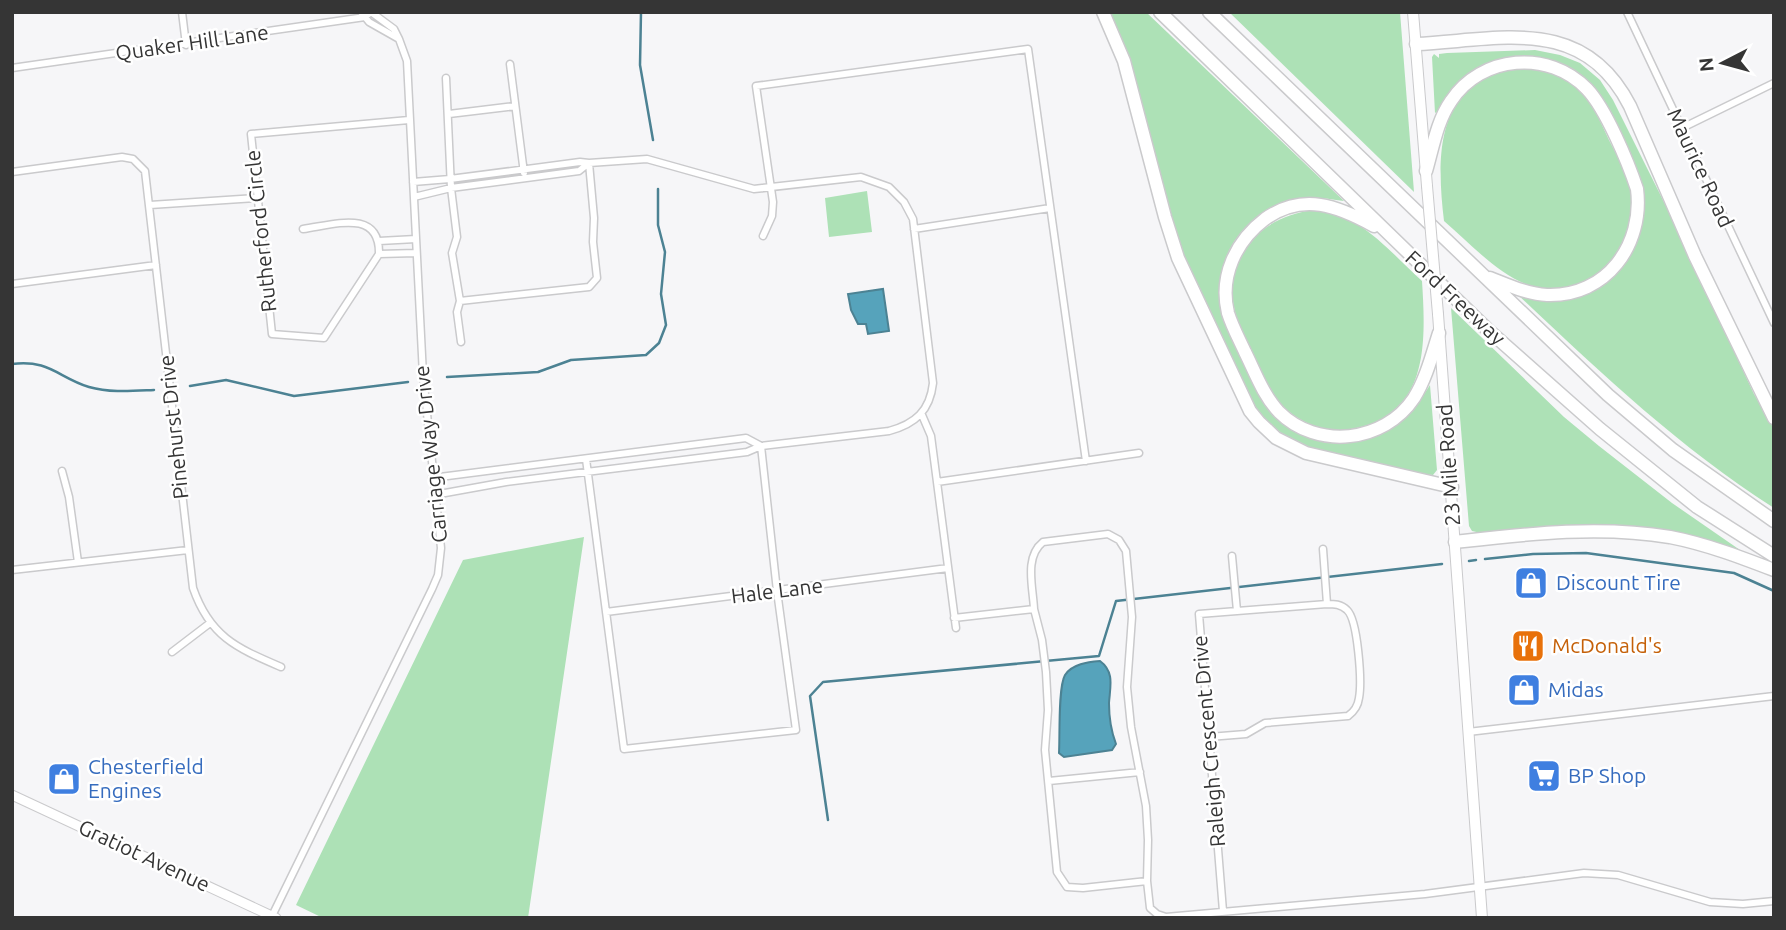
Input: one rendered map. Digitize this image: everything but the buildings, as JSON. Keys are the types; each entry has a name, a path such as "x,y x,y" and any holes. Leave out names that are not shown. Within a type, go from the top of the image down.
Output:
{"highway":[{"path":"1104,12 1132,86 1178,258 1250,411 1276,438 1306,453 1452,487"},
{"name":"Ford Freeway","path":"1160,12 1497,337 1634,459 1697,507 1774,556"},
{"name":"Ford Freeway","path":"1209,12 1642,424 1704,473 1774,521"},
{"path":"1416,44 1514,38 1543,39 1574,48 1604,68 1630,106 1695,256 1774,418"},
{"path":"1426,171 1439,125 1452,100 1480,73 1503,64 1531,62 1556,68 1588,90 1603,113 1632,175 1639,202 1633,239 1621,259 1597,282 1558,295 1535,293 1484,276"},
{"path":"1387,233 1347,211 1315,204 1289,208 1269,217 1242,242 1227,276 1228,311 1265,394 1288,419 1310,432 1346,437 1370,432 1392,420 1412,400 1425,376 1439,334"},
{"path":"1454,542 1556,532 1633,532 1704,545 1774,570"}],"main road":[{"name":"23 Mile Road","path":"1413,12 1452,487 1482,918"},
{"name":"Gratiot Avenue","path":"12,795 274,917"}],"street":[{"path":"182,12 186,45"},
{"name":"Maurice Road","path":"1627,12 1774,323"},
{"name":"Quaker Hill Lane","path":"12,68 186,45 367,14"},
{"name":"Carriage Way Drive","path":"274,917 438,575 442,548 432,478 423,375 407,61 399,39 367,14"},
{"path":"763,236 772,216 771,187 756,86 1028,48 1086,461"},
{"path":"510,64 525,178"},
{"path":"446,78 450,179 457,237 452,253 460,301 457,313 461,342"},
{"path":"1682,128 1774,83"},
{"path":"449,114 515,106"},
{"name":"Rutherford Circle","path":"379,254 324,338 272,334 251,134 409,120"},
{"name":"Pinehurst Drive","path":"12,172 122,157 133,159 145,171 193,588 210,623 236,645 281,667"},
{"path":"414,182 580,162 647,159 754,189 861,177 889,187 904,202 913,219 933,383 932,393 922,415 904,427 889,431 761,446 747,452 588,471 434,495"},
{"path":"414,197 451,188 579,171 589,163"},
{"path":"460,301 589,288 597,278 589,163"},
{"path":"150,205 257,198"},
{"path":"914,229 1050,208"},
{"name":"Rutherford Circle","path":"303,229 365,224 374,230 379,241"},
{"path":"416,239 379,241 379,254 416,253"},
{"path":"12,284 156,265"},
{"path":"922,415 932,436 956,628"},
{"path":"432,478 746,438 761,446"},
{"path":"586,459 624,749 796,730 761,446"},
{"path":"937,482 1139,453"},
{"path":"62,471 69,497 78,562"},
{"path":"1147,881 1083,888 1067,887 1057,872 1045,750 1048,710 1046,672 1034,609 1031,560 1035,549 1043,542 1108,534 1119,540 1126,551 1132,617 1127,687 1147,829 1150,908 1157,914 1166,917 1425,894 1560,875 1595,873 1626,877 1710,902 1743,904 1774,901"},
{"path":"12,570 188,550"},
{"path":"1209,737 1246,734 1265,723 1348,716 1353,712 1360,694 1355,624 1345,607 1326,604 1323,550"},
{"path":"1232,556 1237,611"},
{"name":"Hale Lane","path":"606,612 948,568"},
{"name":"Raleigh Crescent Drive","path":"1223,911 1199,614 1326,604"},
{"path":"954,618 1034,609"},
{"path":"172,652 210,623"},
{"path":"1468,732 1774,696"},
{"path":"1048,781 1140,772"}],"green space":[{"path":"1109,12 1146,12 1344,201 1309,198 1283,203 1257,217 1236,238 1229,251 1221,279 1225,311 1241,356 1269,410 1278,419 1296,429 1330,440 1348,442 1380,434 1394,426 1419,401 1430,385 1437,470 1433,475 1418,474 1310,449 1267,422 1253,406 1183,256 1132,70"},
{"path":"1229,12 1400,12 1414,192"},
{"path":"1535,50 1560,55 1580,63 1600,80 1613,100 1754,394 1774,429 1774,508 1671,433 1516,293 1530,297 1605,281 1643,201 1585,82 1510,59 1435,113 1434,54 1439,58 1439,54 1447,53"},
{"path":"1532,68 1566,80 1587,98 1622,164 1631,188 1633,202 1629,230 1616,255 1597,274 1578,284 1564,287 1542,288 1516,280 1484,257 1444,221 1441,193 1443,141 1449,118 1460,98 1477,83 1501,72"},
{"path":"867,191 872,232 829,237 825,198"},
{"path":"1314,210 1330,212 1360,226 1386,246 1422,281 1422,352 1409,393 1396,410 1377,422 1351,429 1317,427 1301,420 1281,404 1264,378 1235,314 1232,288 1235,270 1251,241 1263,229 1278,220"},
{"path":"1451,308 1564,417 1672,503 1740,550 1739,552 1607,526 1546,527 1481,533 1472,531 1469,526"},
{"path":"584,537 528,918 323,918 296,905 463,560"}],"water":[{"path":"883,289 889,331 868,334 866,324 858,324 851,310 848,294"},
{"path":"1100,661 1110,675 1109,713 1116,744 1112,750 1064,757 1059,753 1060,701 1065,675 1076,666"}],"waterway":[{"path":"641,12 640,65 653,140"},
{"path":"447,377 538,372 571,360 646,355 659,343 666,325 661,294 665,252 658,225 658,189"},
{"path":"12,364 35,364 97,389 154,390"},
{"path":"190,386 226,380 294,396 408,382"},
{"path":"1485,559 1533,554 1586,553 1734,573 1774,591"},
{"path":"1469,561 1476,560"},
{"path":"828,820 810,696 823,682 1099,656 1116,601 1442,564"}],"place":[{"name":"Discount Tire","path":"1531,583"},
{"name":"McDonald's","path":"1528,646"},
{"name":"Midas","path":"1524,690"},
{"name":"BP Shop","path":"1544,776"},
{"name":"Chesterfield Engines","path":"64,779"}]}
